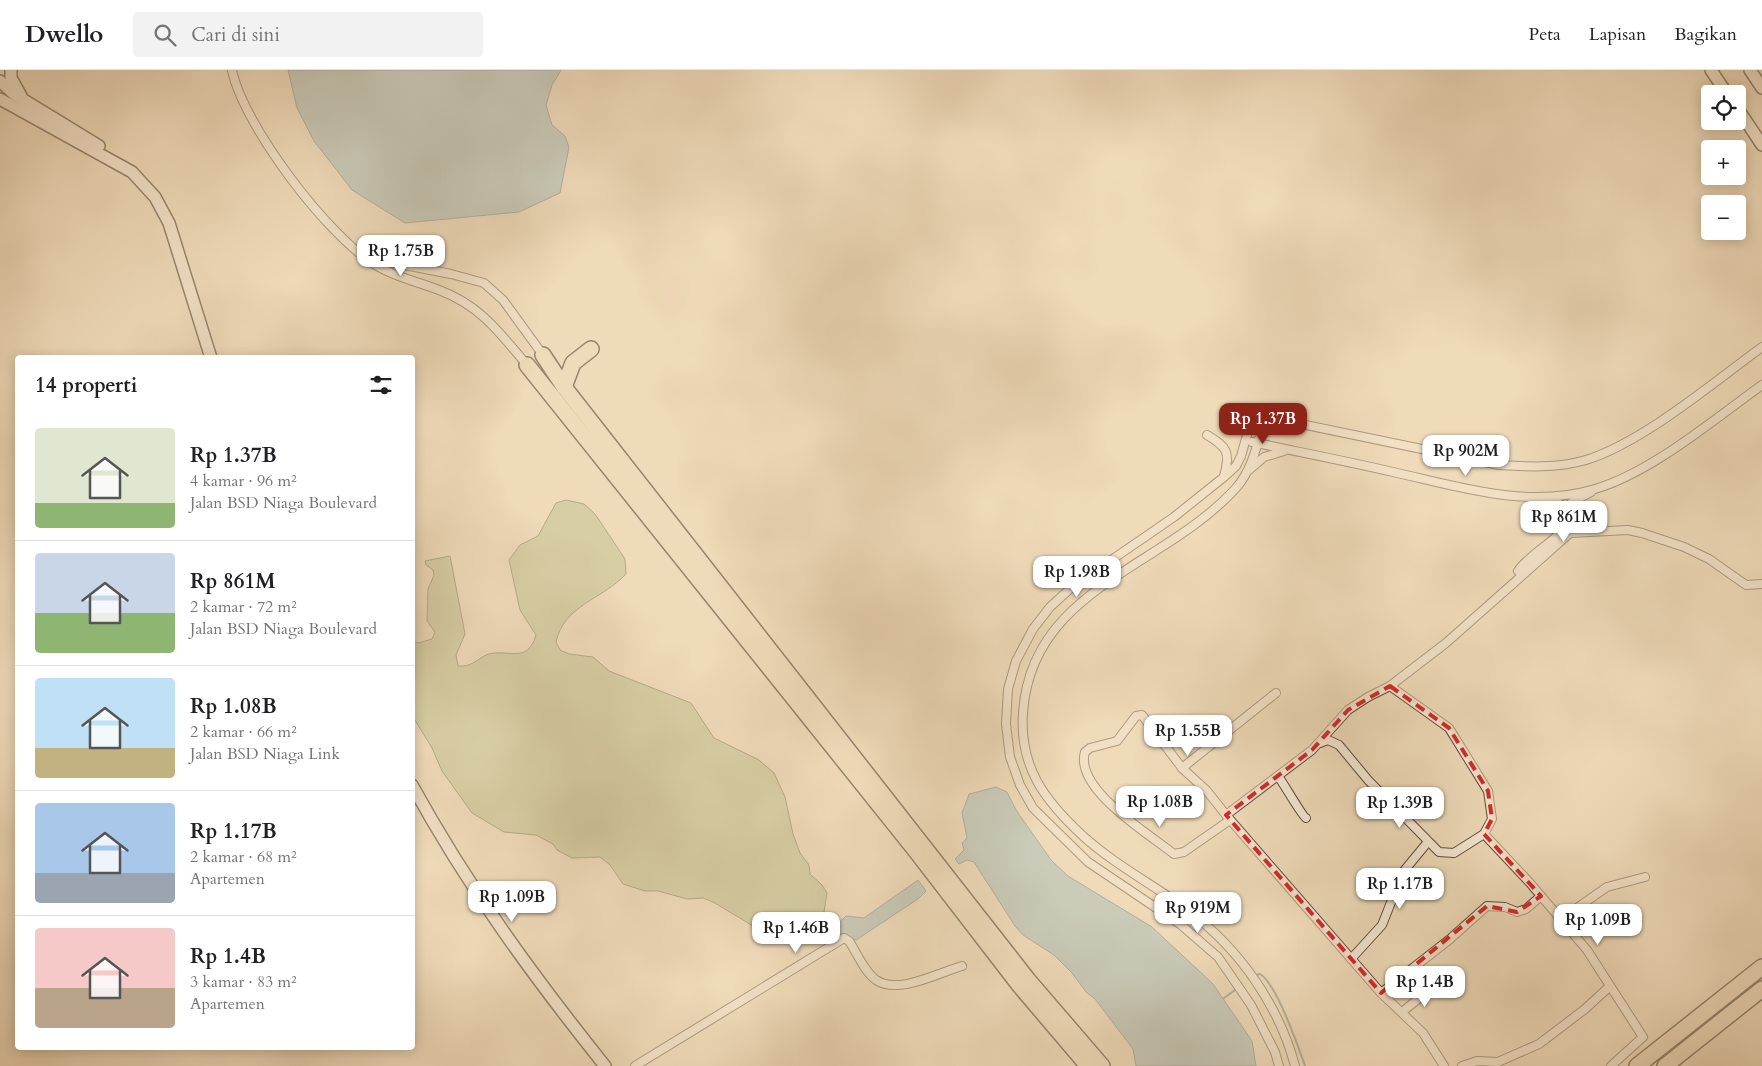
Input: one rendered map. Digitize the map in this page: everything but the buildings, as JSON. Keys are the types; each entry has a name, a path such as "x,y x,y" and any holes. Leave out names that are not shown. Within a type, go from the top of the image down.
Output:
{"highway":[{"path":"564,386 573,363 591,349"},
{"path":"543,355 564,386 1028,980 1102,1066"},
{"path":"527,365 890,818 1020,986 1088,1066"},
{"path":"1637,1066 1762,967"},
{"path":"1665,1066 1762,989"}],"main road":[{"path":"11,70 11,78 24,100"},
{"path":"1711,70 1721,85"},
{"path":"1750,70 1762,88"},
{"path":"0,81 24,100 98,145 143,182 155,197 169,223 210,355"},
{"path":"0,100 123,167"},
{"path":"1746,121 1762,145"},
{"path":"415,790 442,839 486,910 540,984 605,1066"}],"street":[{"path":"232,70 246,110 263,138 335,233 355,251 378,267 403,279 440,290 486,316 527,365"},
{"path":"335,233 356,248 379,260 451,274 484,284 503,300 543,355"},
{"path":"1279,1066 1275,1052 1251,1005 1218,958 1180,924 1088,862 1033,808 1020,785 1010,757 1006,724 1008,689 1016,661 1033,629 1050,607 1065,594 1174,517 1224,478 1236,466 1253,414 1499,465 1528,467 1559,466 1586,460 1614,449 1666,416 1762,347"},
{"path":"1566,508 1572,502 1596,488 1627,476 1656,458 1762,386"},
{"path":"1247,473 1265,417"},
{"path":"1207,435 1223,444 1227,453 1228,464 1224,478"},
{"path":"1245,441 1495,495 1548,498 1596,488"},
{"path":"1293,451 1274,452 1264,457 1247,473 1235,489 1213,509 1083,601 1061,620 1046,638 1030,669 1024,692 1022,724 1026,756 1046,800 1098,850 1190,912 1230,947 1261,989 1290,1046 1295,1066"},
{"path":"1522,575 1518,571 1524,561 1566,527 1568,521 1566,508 1558,503 1551,504 1528,497"},
{"path":"1444,1066 1423,1033 1381,993 1228,818 1207,791 1182,768 1144,717 1139,714 1134,718 1117,741 1090,748 1085,752 1084,758 1092,784 1105,799 1174,854 1184,852 1228,818 1319,743 1348,710 1390,686 1446,643 1570,533 1628,530 1684,546 1709,559 1746,585 1762,584"},
{"path":"1319,743 1328,740 1339,745 1368,780 1427,843 1439,852 1454,853 1484,834 1492,819 1488,791 1449,728 1390,686"},
{"path":"1182,768 1276,693"},
{"path":"1278,776 1295,799 1299,811 1306,818"},
{"path":"1064,840 1075,829"},
{"path":"1484,834 1587,950 1643,1037 1611,1066"},
{"path":"1351,959 1382,925 1403,872 1427,843"},
{"path":"1560,919 1607,887 1645,876"},
{"path":"1381,993 1450,939 1487,906 1506,907 1517,912 1526,909 1541,896"},
{"path":"635,1066 844,938 849,941 876,980 888,984 902,986 915,983 962,966"},
{"path":"1402,1012 1422,996 1429,985"},
{"path":"1462,1066 1477,1061 1498,1062 1539,1044 1597,999 1610,986"}],"highlighted area":[{"path":"1390,686 1449,728 1488,791 1492,819 1484,834 1541,896 1517,912 1487,906 1381,993 1226,815 1312,750 1348,710"}],"green space":[{"path":"566,500 584,504 595,514 625,559 626,574 617,583 585,604 567,619 560,629 556,642 560,650 569,654 593,657 609,671 691,703 714,738 759,760 774,773 785,797 793,834 800,853 809,865 810,874 822,885 827,893 824,912 811,927 787,939 776,940 715,903 703,898 687,899 658,891 645,891 623,884 610,865 600,857 572,858 557,850 553,844 536,835 504,832 472,813 442,771 432,748 415,720 415,642 418,643 432,639 435,632 427,621 428,589 434,575 433,570 426,565 425,561 450,556 465,634 456,655 458,666 470,665 486,655 494,653 521,653 532,644 536,635 520,610 509,560 520,545 538,536 556,503"}],"water":[{"path":"288,70 561,70 552,85 546,105 552,125 565,136 569,147 560,193 519,212 405,223 352,190 314,141 297,108"},
{"path":"996,787 1007,792 1016,810 1051,860 1068,876 1152,927 1213,984 1252,1041 1256,1066 1136,1066 1133,1049 1095,999 1086,992 1072,973 1054,955 1023,935 1015,926 974,862 967,860 959,864 955,859 964,850 962,843 967,838 962,813 969,794"},
{"path":"918,880 926,891 918,899 856,940 835,931 835,928 831,926 833,922 839,923 846,916 864,918"}],"waterway":[{"path":"817,919 832,924"},
{"path":"1256,975 1260,974 1267,980 1280,1002 1305,1066"},
{"path":"1224,998 1235,990"}]}
